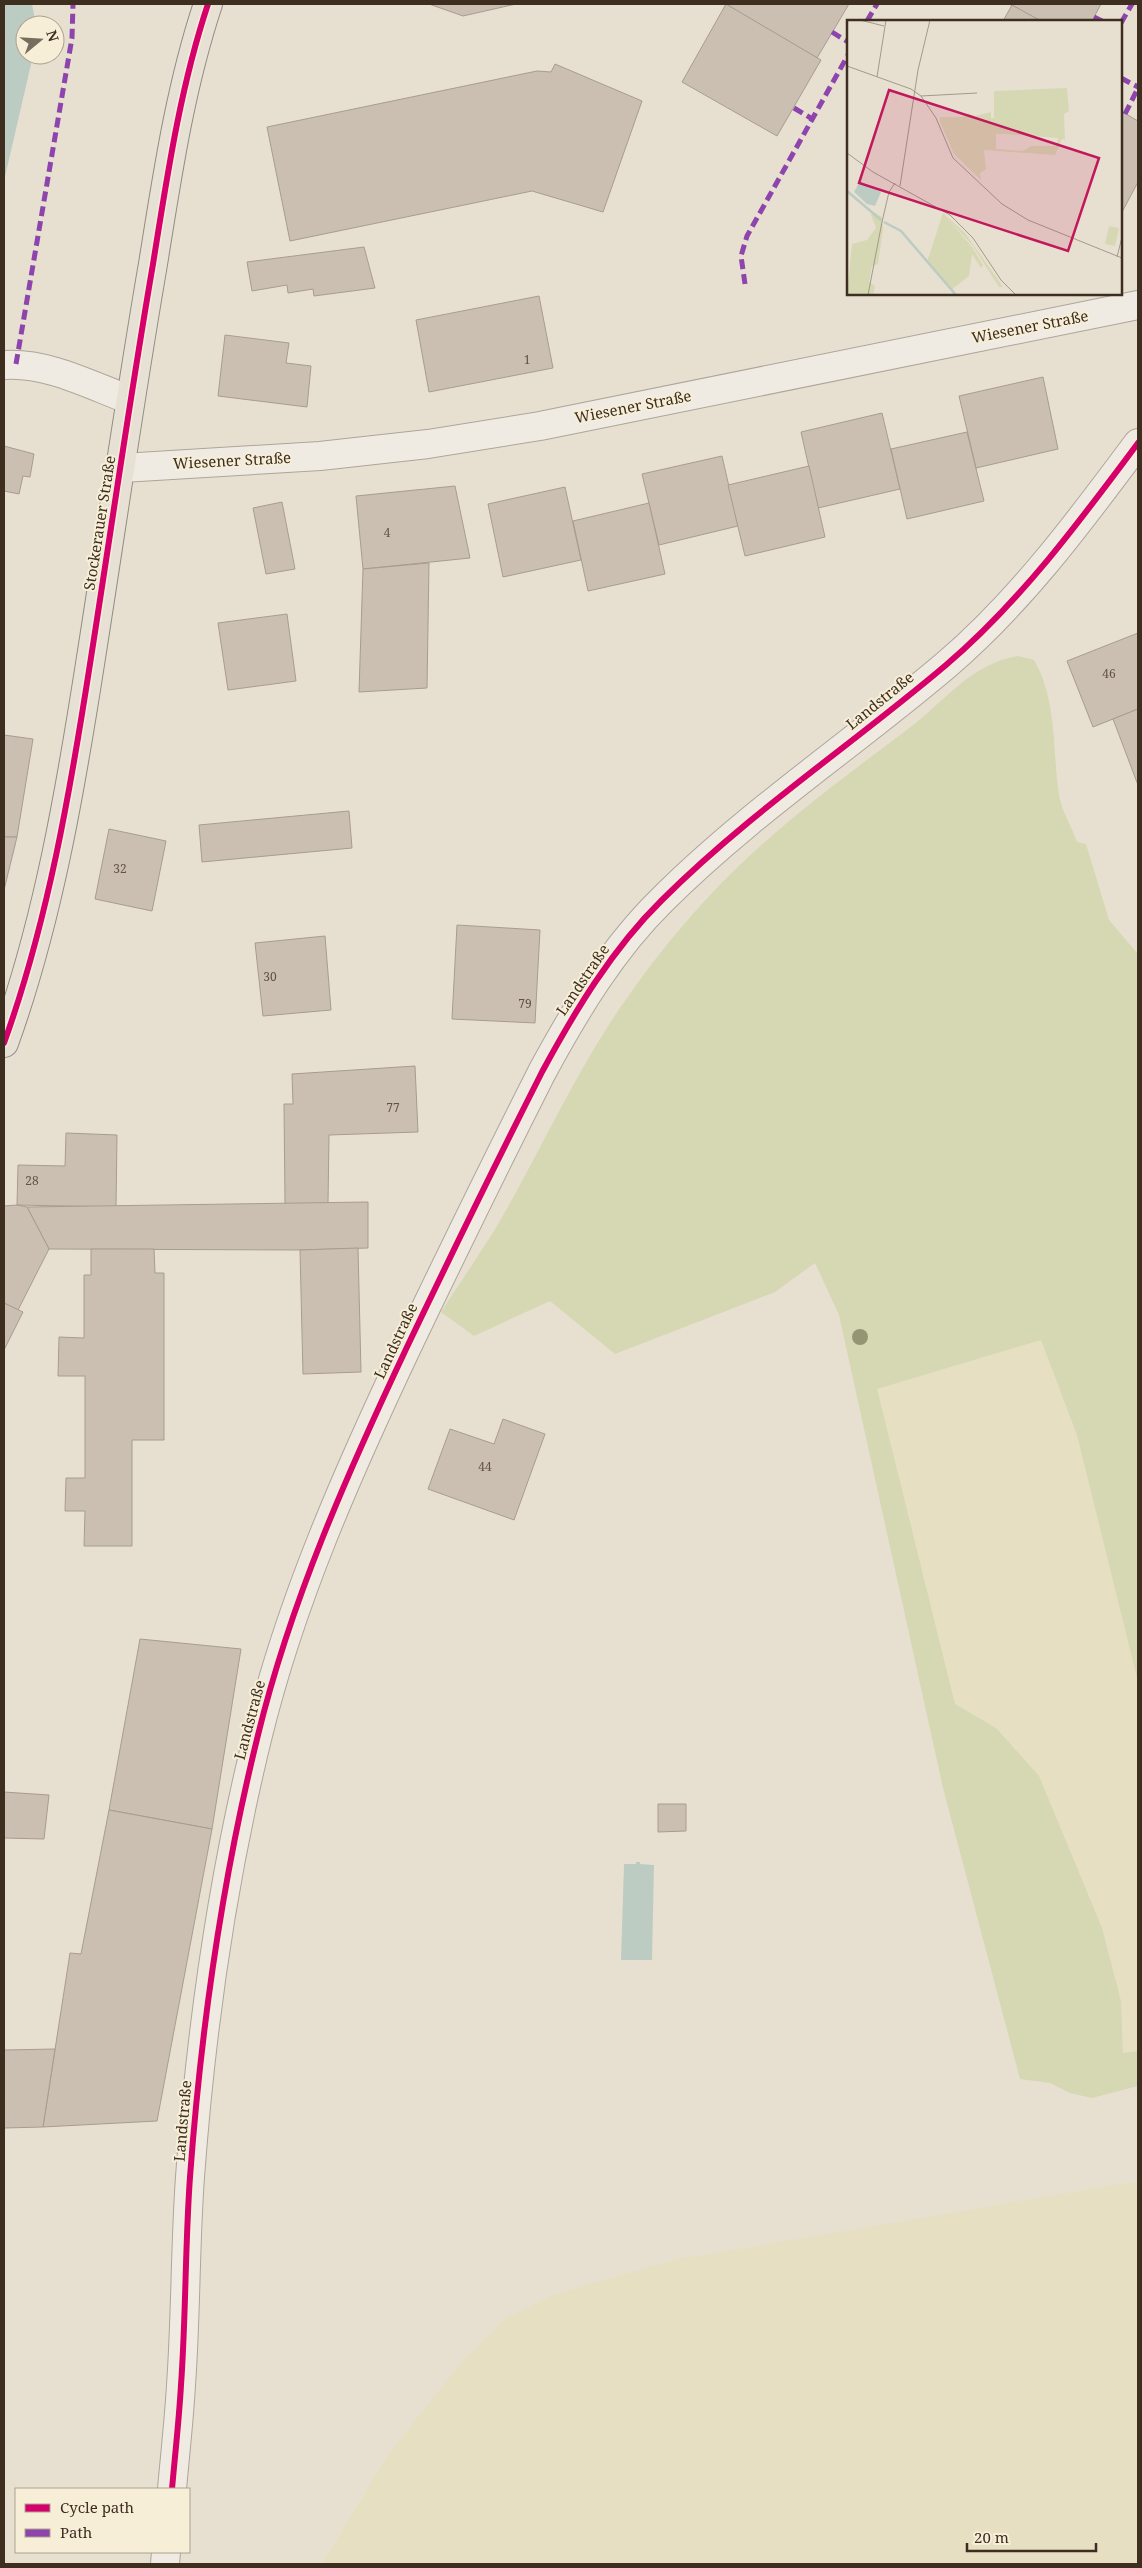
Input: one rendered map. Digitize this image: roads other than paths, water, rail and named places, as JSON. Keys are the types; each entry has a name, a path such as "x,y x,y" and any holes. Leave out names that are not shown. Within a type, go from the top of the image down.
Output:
{"main road":[{"name":"Stockerauer Straße","path":"4,1043 20,997 50,883 71,779 122,468 130,400 179,114 208,4"}],"street":[{"name":"Wiesener Straße","path":"122,468 320,456 428,444 540,426 1138,305"},
{"path":"4,365 16,364 56,372 130,400"},
{"name":"Landstraße","path":"172,2488 181,2385 190,2181 196,2112 206,2010 232,1861 258,1734 279,1660 328,1524 380,1404 542,1072 567,1026 617,951 662,900 712,855 947,664 1001,613 1082,518 1138,444"}]}
